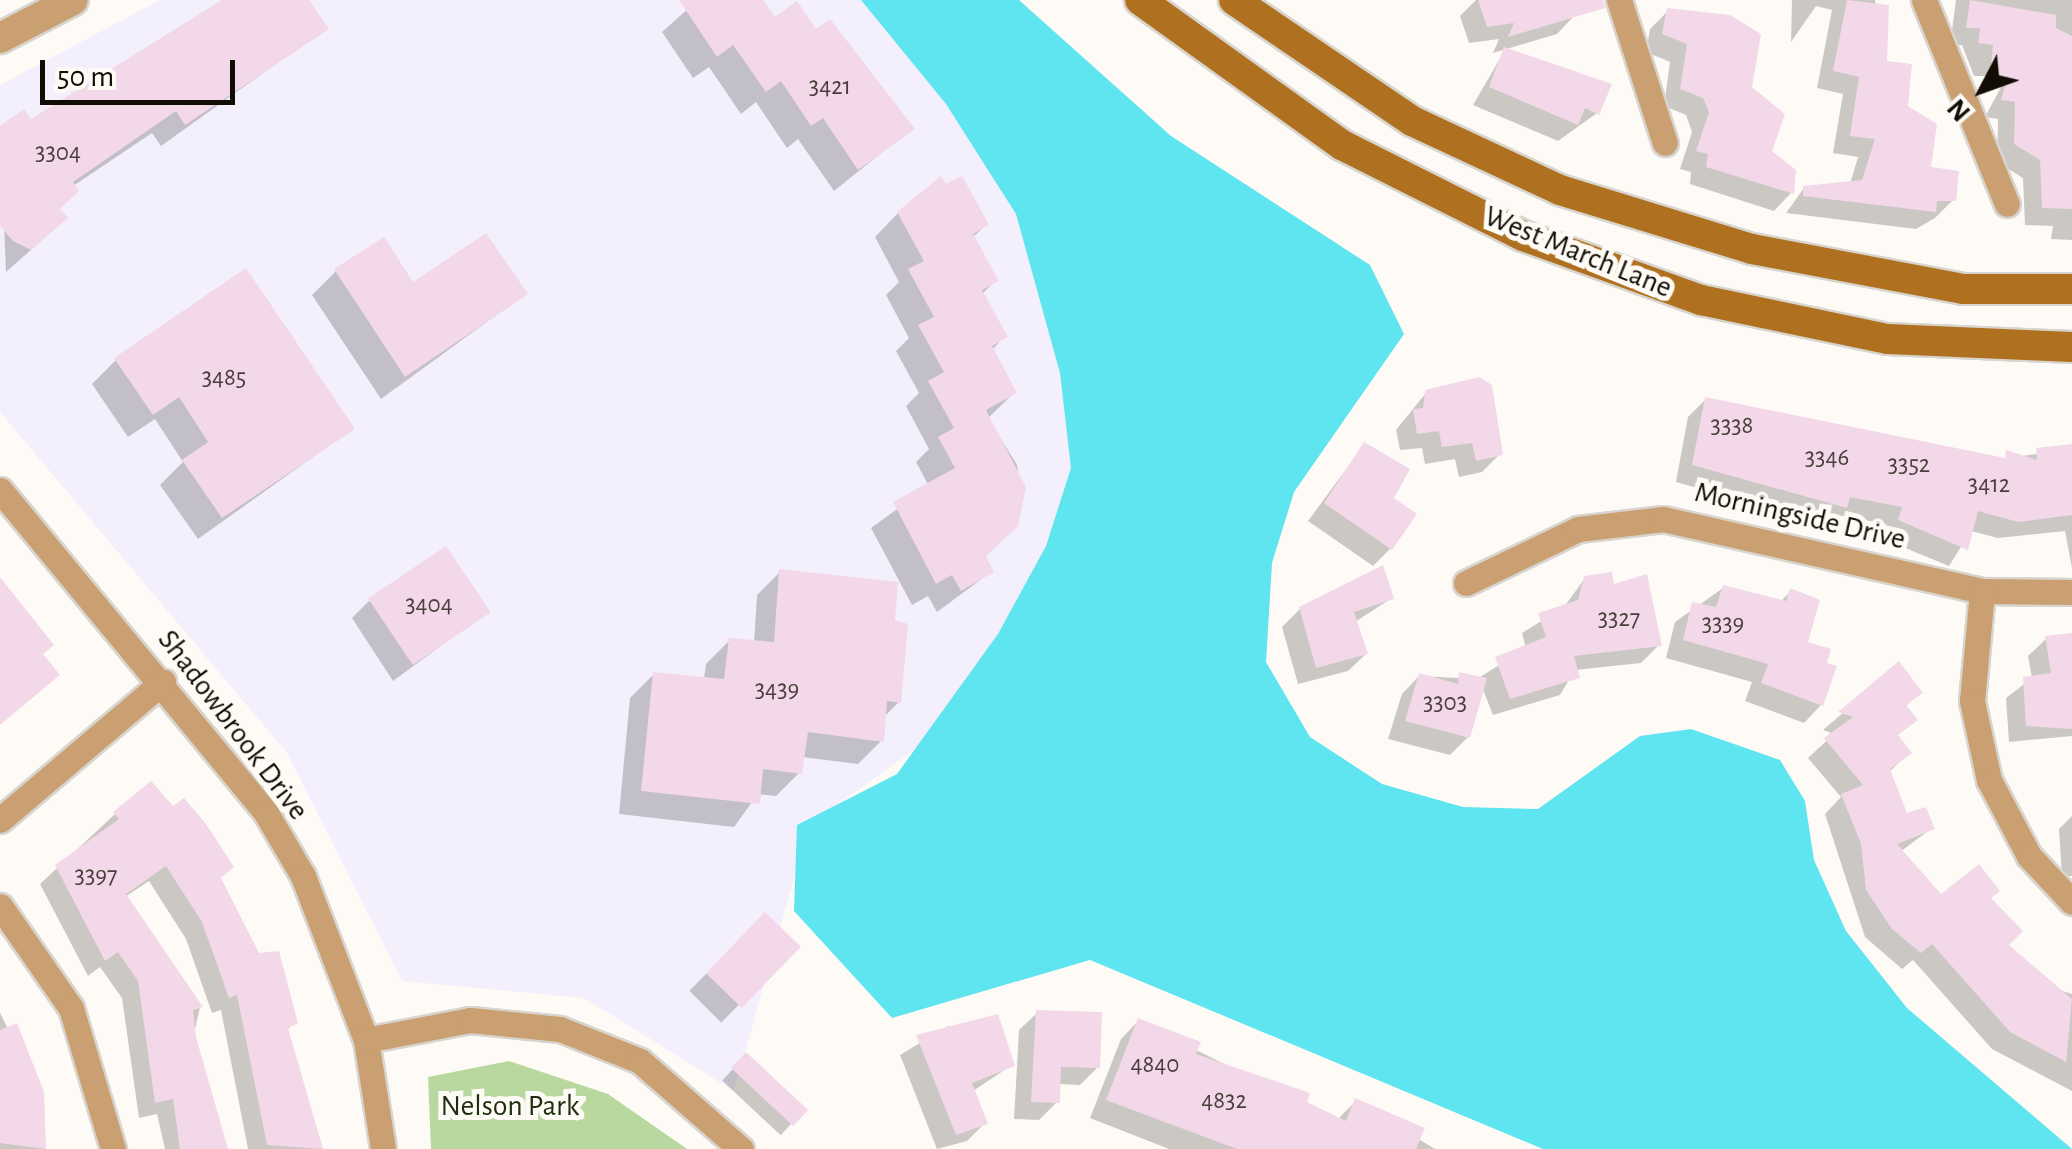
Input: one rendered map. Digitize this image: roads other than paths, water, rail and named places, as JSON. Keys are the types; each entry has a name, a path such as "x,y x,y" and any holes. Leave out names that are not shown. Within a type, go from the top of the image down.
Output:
{"main road":[{"name":"West March Lane","path":"1140,0 1342,145 1524,236 1701,300 1869,335 2072,347"},
{"name":"West March Lane","path":"1234,0 1412,121 1560,190 1752,249 1963,289 2072,290"}],"street":[{"path":"0,38 73,0"},
{"path":"1620,0 1664,144"},
{"path":"1924,0 2008,204"},
{"name":"Shadowbrook Drive","path":"0,490 163,682 266,813 303,876 366,1040 384,1149"},
{"name":"Morningside Drive","path":"1466,583 1578,529 1663,519 1982,591 2072,592"},
{"path":"1982,591 1972,701 1985,767 2022,844 2072,902"},
{"path":"0,820 163,682"},
{"path":"0,906 71,1008 113,1149"},
{"path":"366,1040 470,1020 560,1028 640,1061 742,1149"}],"water":[{"path":"861,0 1019,0 1171,136 1370,265 1404,334 1294,492 1272,563 1266,662 1310,737 1382,784 1463,807 1538,809 1640,736 1691,729 1780,760 1805,801 1814,860 1846,931 1907,1008 2072,1149 1543,1149 1090,960 892,1018 794,911 797,825 897,774 998,634 1046,546 1071,468 1060,373 1016,214 946,104"}],"park label":[{"name":"Nelson Park","path":"510,1106"}]}
